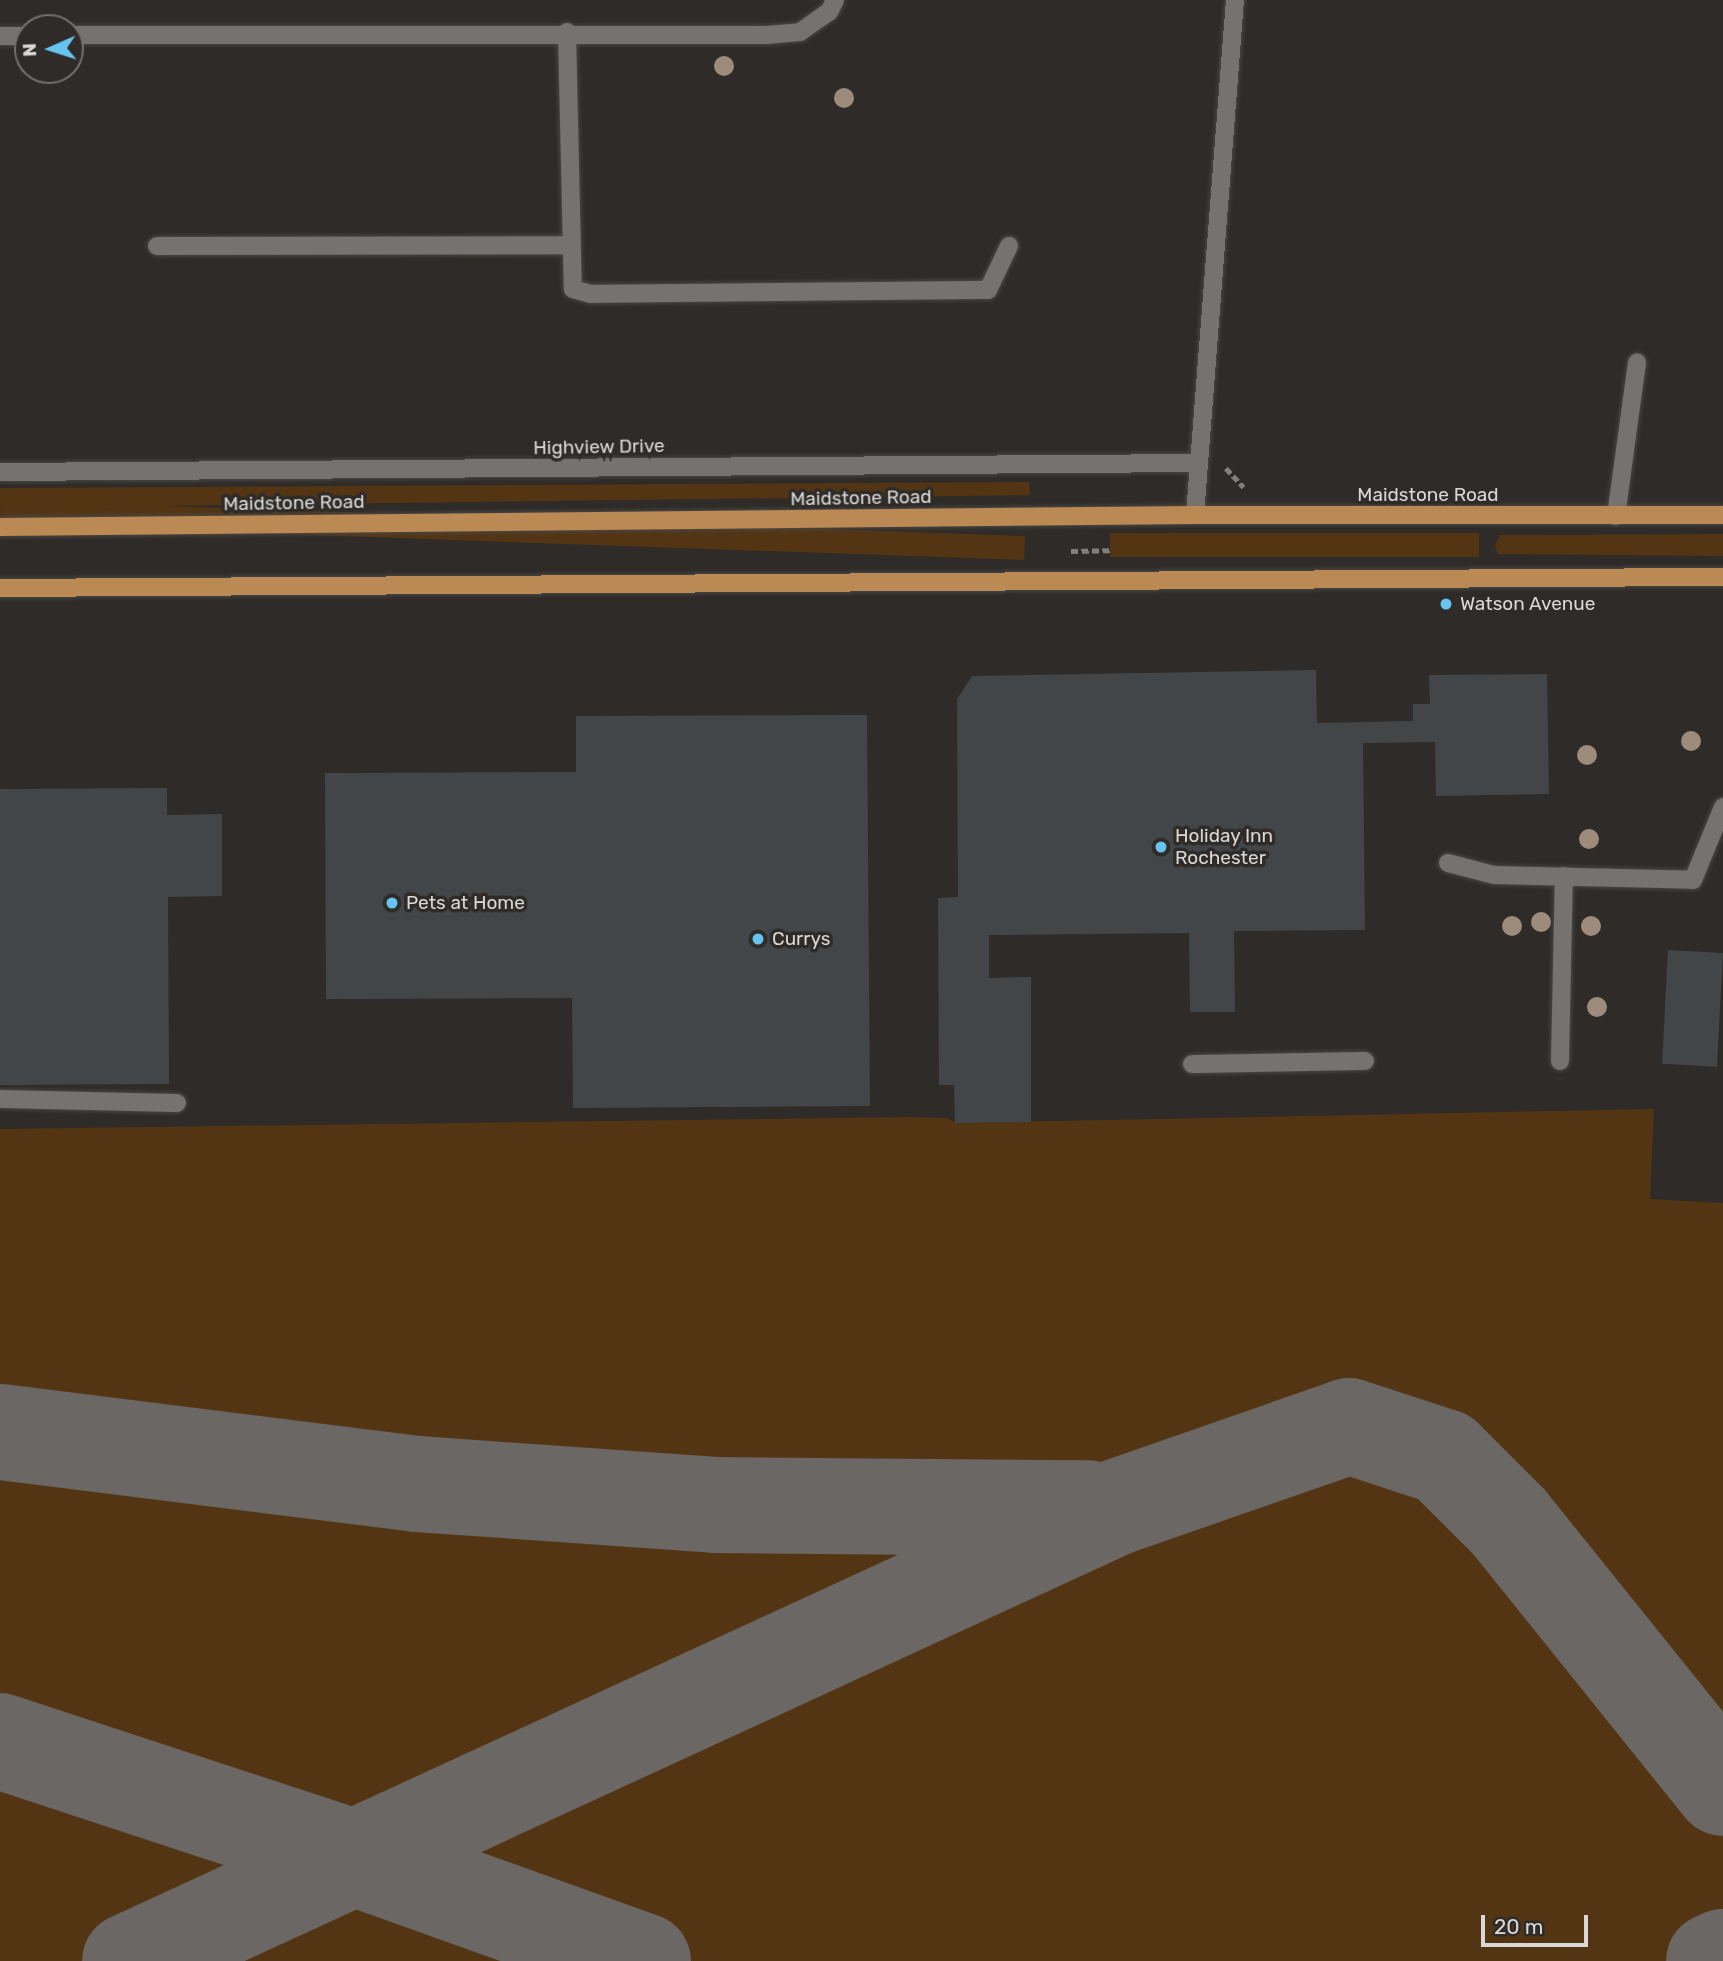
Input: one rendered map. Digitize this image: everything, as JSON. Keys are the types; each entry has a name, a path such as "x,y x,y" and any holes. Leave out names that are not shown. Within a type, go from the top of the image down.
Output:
{"main road":[{"name":"Maidstone Road","path":"0,527 1195,515 1723,515"},
{"path":"0,588 1723,577"}],"street":[{"path":"84,35 800,32 829,12 835,0"},
{"path":"1195,515 1235,0"},
{"path":"567,32 569,245 573,289 590,293 988,290 1009,246"},
{"path":"157,246 569,245"},
{"path":"1616,516 1637,362"},
{"name":"Highview Drive","path":"0,472 1199,463"},
{"path":"1448,863 1494,875 1693,880 1723,807"},
{"path":"1560,1061 1564,876"},
{"path":"1192,1064 1365,1061"},
{"path":"0,1099 177,1103"}],"path":[{"path":"1084,551 1110,550"}],"shaded area":[{"path":"1029,482 1030,495 0,508 0,488"},
{"path":"1,500 1025,536 1024,560 0,524"},
{"path":"1110,533 1479,533 1479,557 1110,557"},
{"path":"1723,534 1723,556 1498,554 1495,546 1500,535"},
{"path":"1654,1109 1650,1199 1723,1203 1723,1961 0,1961 0,1129 910,1117 947,1118 956,1123"}],"building":[{"name":"Holiday Inn Rochester","path":"1316,670 1317,723 1413,721 1413,704 1430,704 1429,675 1547,674 1549,794 1436,796 1435,742 1363,743 1365,930 1234,931 1235,1012 1190,1012 1189,933 989,935 989,978 1031,977 1031,1122 955,1123 954,1085 939,1085 938,898 958,897 957,699 972,676"},
{"path":"867,715 870,1106 573,1108 572,998 326,999 325,773 576,772 576,716"},
{"path":"167,788 167,815 222,814 222,896 168,897 169,1084 0,1085 0,789"},
{"path":"1668,950 1723,953 1717,1067 1662,1064"}],"taxiway":[{"path":"130,1961 1114,1508 1349,1426 1444,1457 1509,1522 1723,1788"},
{"path":"0,1432 417,1484 715,1505 1088,1508"},
{"path":"0,1741 352,1857 643,1961"},
{"path":"1714,1961 1723,1957"}],"place":[{"name":"Watson Avenue","path":"1446,604"},
{"name":"Holiday Inn Rochester","path":"1161,847"},
{"name":"Pets at Home","path":"392,903"},
{"name":"Currys","path":"758,939"}]}
